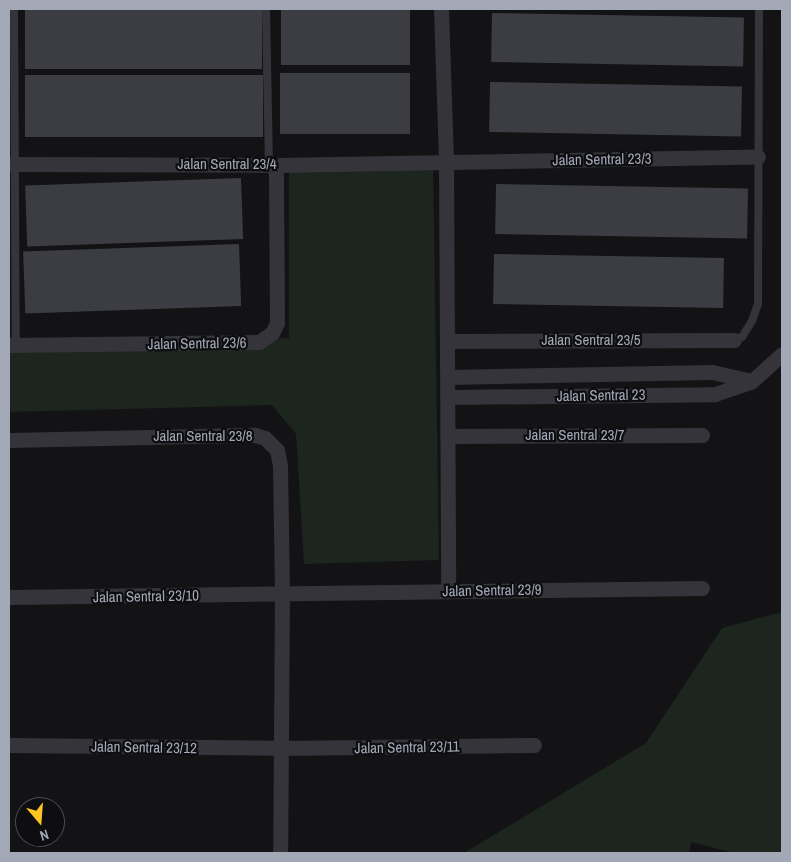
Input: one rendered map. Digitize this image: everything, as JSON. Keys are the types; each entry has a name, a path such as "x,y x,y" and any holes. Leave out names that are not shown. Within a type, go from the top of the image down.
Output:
{"street":[{"path":"441,9 446,161 448,590"},
{"name":"Jalan Sentral 23/3","path":"446,161 758,157"},
{"name":"Jalan Sentral 23/4","path":"12,164 273,165 446,161"},
{"name":"Jalan Sentral 23/6","path":"12,345 258,342 272,334 278,323 273,165"},
{"name":"Jalan Sentral 23/5","path":"447,341 734,340"},
{"name":"Jalan Sentral 23","path":"448,396 716,394 752,381 782,354"},
{"name":"Jalan Sentral 23","path":"448,377 712,372 752,381"},
{"name":"Jalan Sentral 23/8","path":"9,440 255,435 265,438 277,450 280,465 282,594 280,853"},
{"name":"Jalan Sentral 23/7","path":"448,436 702,435"},
{"name":"Jalan Sentral 23/9","path":"282,594 448,590 702,588"},
{"name":"Jalan Sentral 23/10","path":"9,597 282,594"},
{"name":"Jalan Sentral 23/12","path":"9,745 280,748"},
{"name":"Jalan Sentral 23/11","path":"280,748 534,745"}],"lane":[{"path":"12,345 14,9"},
{"path":"266,9 273,165"},
{"path":"734,340 742,336 752,321 758,304 759,9"}],"shaded area":[{"path":"433,162 439,560 304,564 296,434 272,405 9,412 9,350 289,338 289,166"},
{"path":"782,612 782,853 734,853 691,842 689,853 464,853 646,743 722,628"}],"building":[{"path":"25,9 262,9 262,69 25,69"},
{"path":"281,9 410,9 410,65 281,65"},
{"path":"492,13 744,17 743,66 491,62"},
{"path":"280,73 410,73 410,134 280,134"},
{"path":"25,75 263,75 263,137 25,137"},
{"path":"490,82 742,86 741,136 489,132"},
{"path":"241,178 243,239 27,247 25,186"},
{"path":"496,184 748,188 747,238 495,234"},
{"path":"239,244 241,306 25,314 23,252"},
{"path":"494,254 724,258 723,308 493,304"}]}
